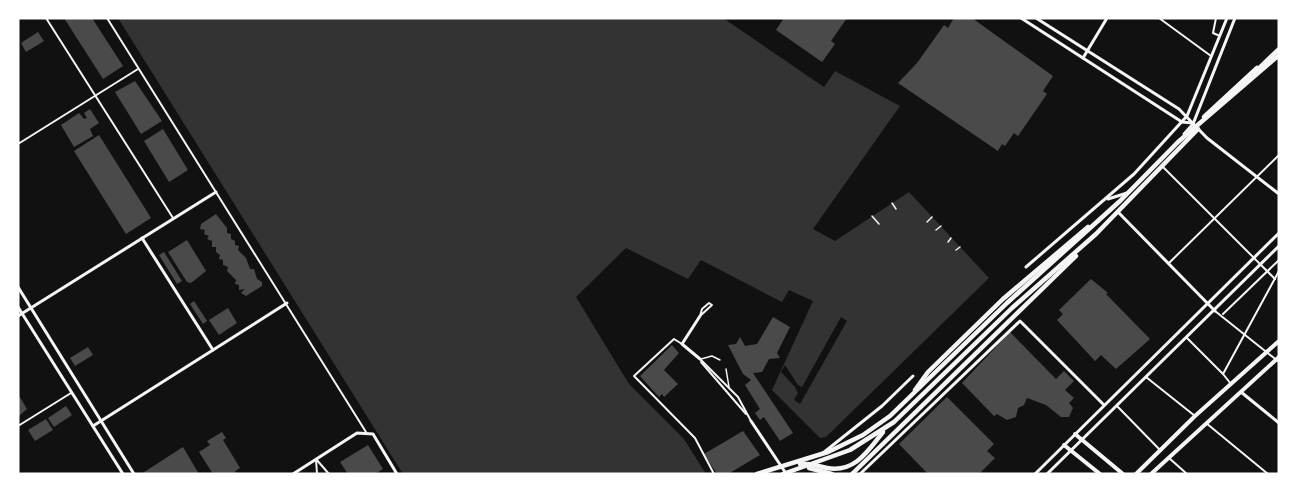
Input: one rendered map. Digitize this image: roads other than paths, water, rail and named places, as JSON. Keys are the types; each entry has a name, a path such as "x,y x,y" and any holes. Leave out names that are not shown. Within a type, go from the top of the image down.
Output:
{"highway":[{"path":"850,474 867,460 1096,234 1279,48"},
{"path":"760,474 828,452 863,435 890,416 1007,303 1120,201 1178,142 1279,48"},
{"path":"1218,110 1279,56"},
{"path":"1178,142 1279,56"},
{"path":"783,472 799,464 813,463 842,469 854,465 904,407 928,372 956,344 1025,278 1120,201"},
{"path":"783,472 850,450 881,432 919,399 1012,308 1096,234"},
{"path":"783,472 813,468 832,474"}],"main road":[{"path":"1136,474 1195,416 1279,341"},
{"path":"1151,474 1278,359"},
{"path":"1075,434 1123,474"},
{"path":"1064,445 1100,474"}],"street":[{"path":"46,18 173,219"},
{"path":"107,18 366,432"},
{"path":"1021,18 1182,122 1193,124"},
{"path":"1036,18 1187,116 1206,138 1279,194"},
{"path":"1083,58 1107,18"},
{"path":"1159,18 1212,56"},
{"path":"1216,18 1213,33 1220,36"},
{"path":"1026,267 1106,199 1187,116 1227,18"},
{"path":"1106,199 1128,192 1159,163 1193,124 1235,18"},
{"path":"18,144 139,69"},
{"path":"1169,263 1279,155"},
{"path":"1159,163 1275,279"},
{"path":"20,315 216,192"},
{"path":"1106,199 1215,310 1278,359"},
{"path":"1035,474 1279,233"},
{"path":"142,238 213,350"},
{"path":"1047,474 1279,246"},
{"path":"1223,315 1279,260"},
{"path":"1223,374 1279,271"},
{"path":"18,287 134,474"},
{"path":"93,426 287,303"},
{"path":"682,344 705,305 711,304 711,309 700,316"},
{"path":"18,307 20,315 122,472 115,474"},
{"path":"860,474 1020,321 1104,405"},
{"path":"1186,337 1231,384"},
{"path":"714,473 695,438 634,376 674,339 700,359 738,397 783,472"},
{"path":"700,359 751,421"},
{"path":"760,474 783,472 823,453 882,406 913,376"},
{"path":"1146,377 1195,416"},
{"path":"1240,391 1279,423"},
{"path":"18,426 72,392"},
{"path":"1117,406 1161,451"},
{"path":"1206,423 1268,474"},
{"path":"293,474 357,433 366,432 372,434 397,474"},
{"path":"1169,457 1187,474"},
{"path":"316,459 317,474"},
{"path":"316,459 329,474"}],"lane":[{"path":"700,359 712,356 720,360"},
{"path":"726,369 729,388"}]}
